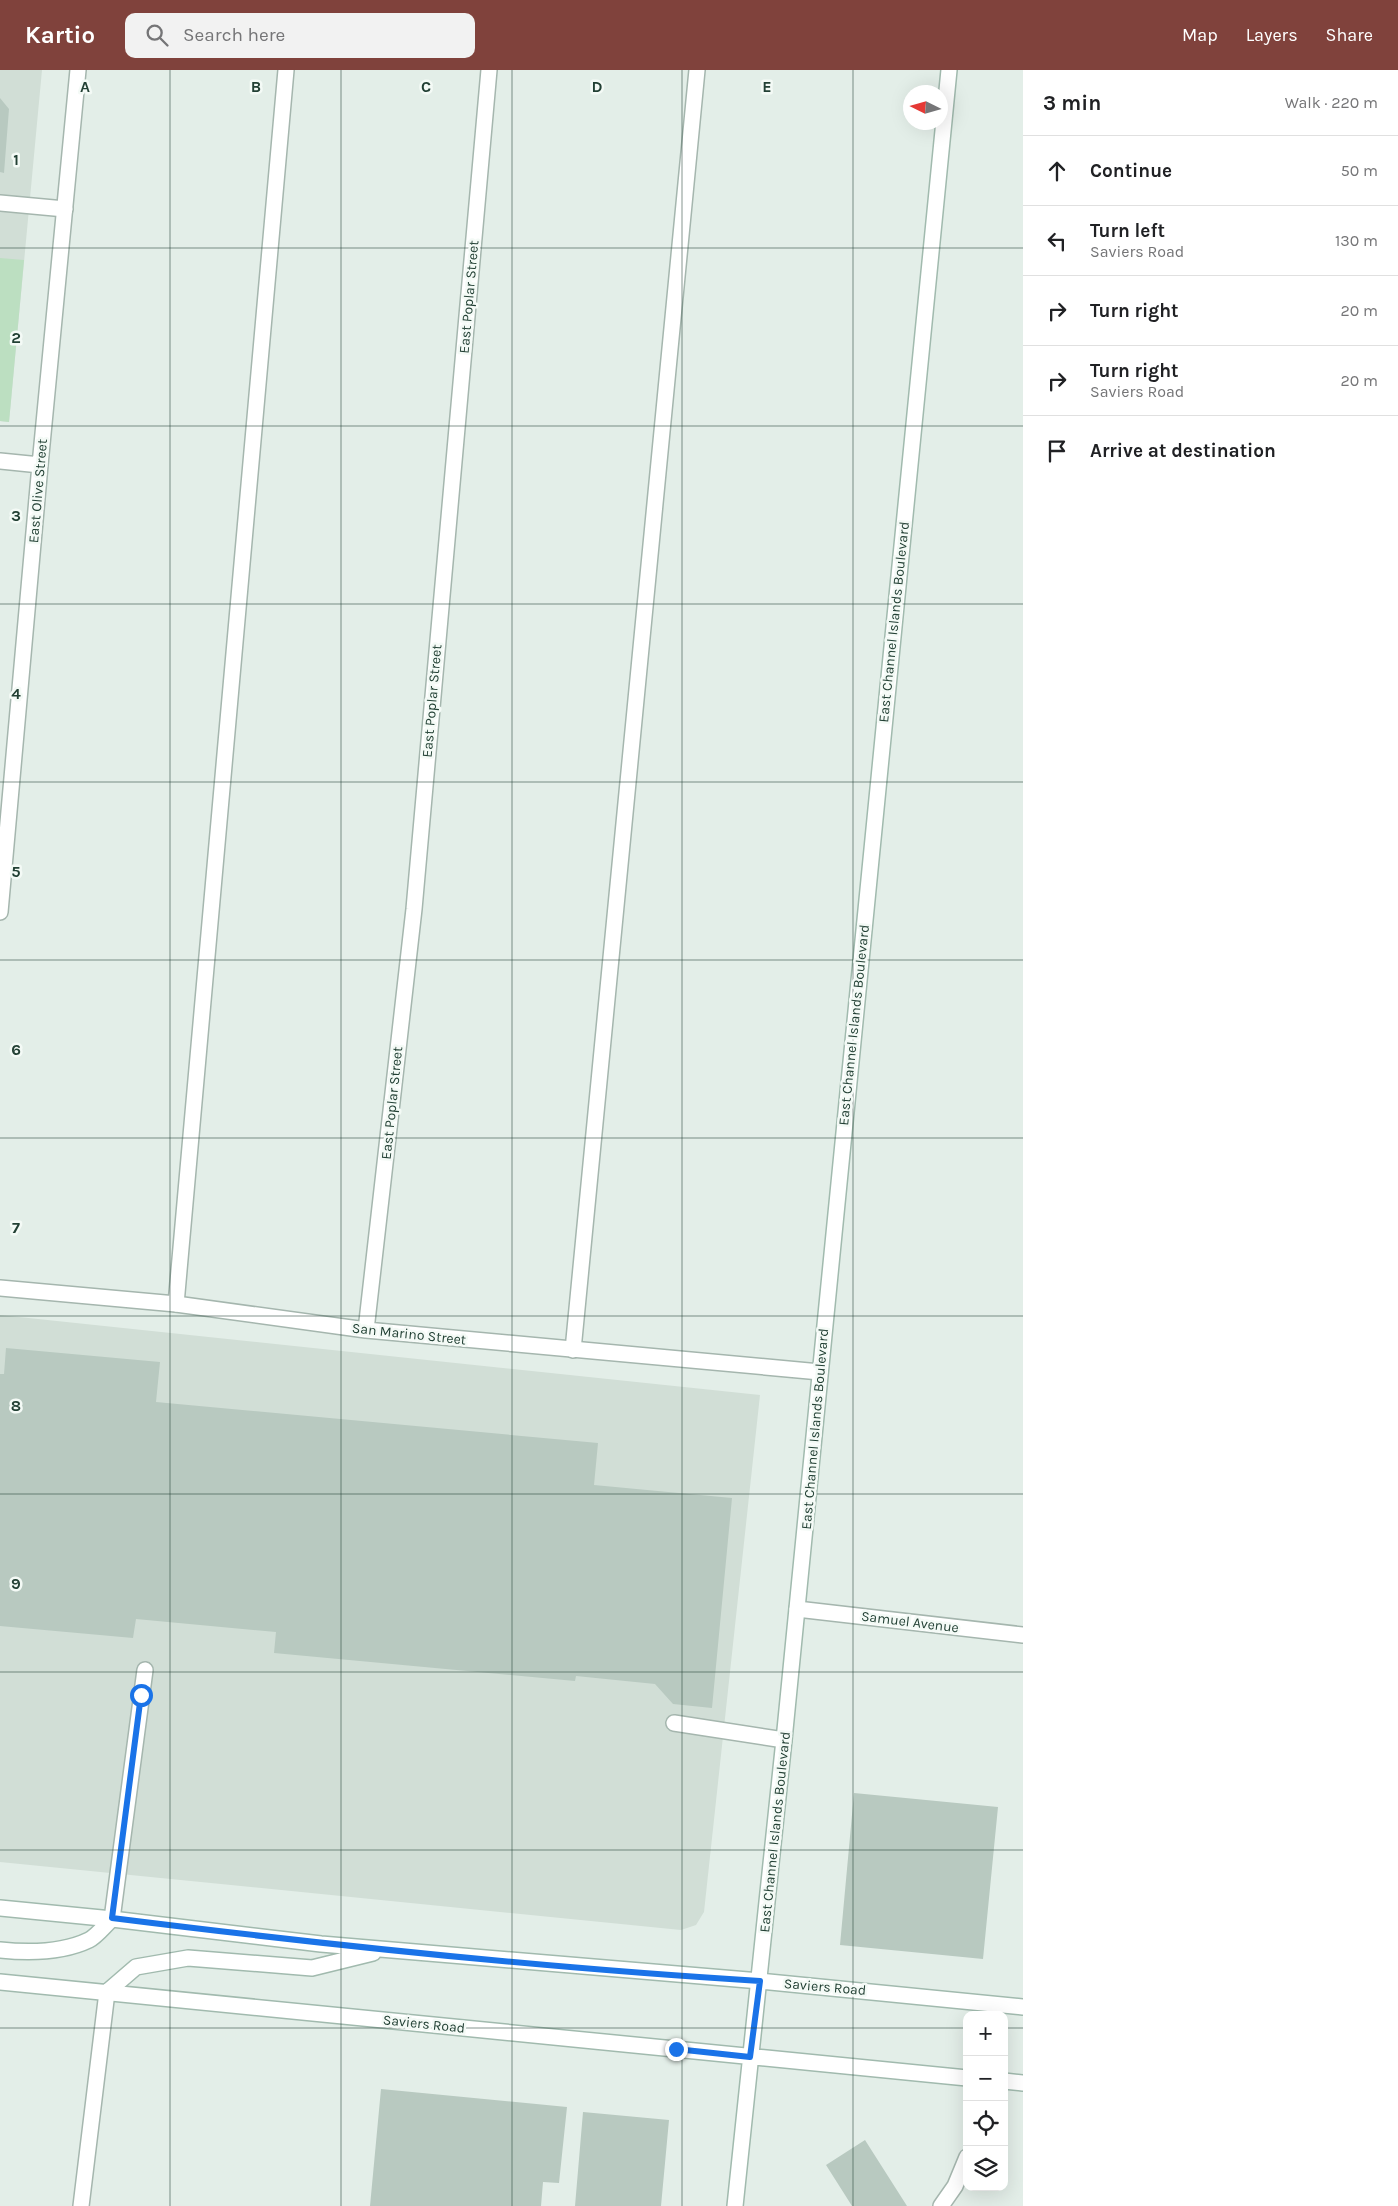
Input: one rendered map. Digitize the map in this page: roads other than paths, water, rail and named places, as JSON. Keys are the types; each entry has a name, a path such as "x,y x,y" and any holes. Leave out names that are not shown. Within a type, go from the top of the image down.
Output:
{"main road":[{"name":"East Olive Street","path":"0,912 78,70"},
{"path":"176,1304 286,70"},
{"name":"East Poplar Street","path":"366,1330 414,909 489,70"},
{"path":"573,1350 697,70"},
{"name":"East Channel Islands Boulevard","path":"735,2206 798,1608 949,70"},
{"path":"0,203 65,209"},
{"path":"0,461 40,465"},
{"name":"San Marino Street","path":"0,1288 176,1304 366,1330 820,1372"},
{"name":"Samuel Avenue","path":"798,1608 1023,1634"},
{"path":"0,1950 28,1953 67,1947 90,1939 112,1918 145,1670"},
{"path":"674,1723 784,1740"},
{"name":"Saviers Road","path":"0,1908 112,1918 321,1944 760,1981 1023,2007"},
{"path":"81,2206 107,1992 136,1967 188,1958 312,1968 384,1950"},
{"name":"Saviers Road","path":"0,1982 963,2078"},
{"path":"1008,2081 1023,2083"},
{"path":"941,2206 955,2186 963,2167"}]}
